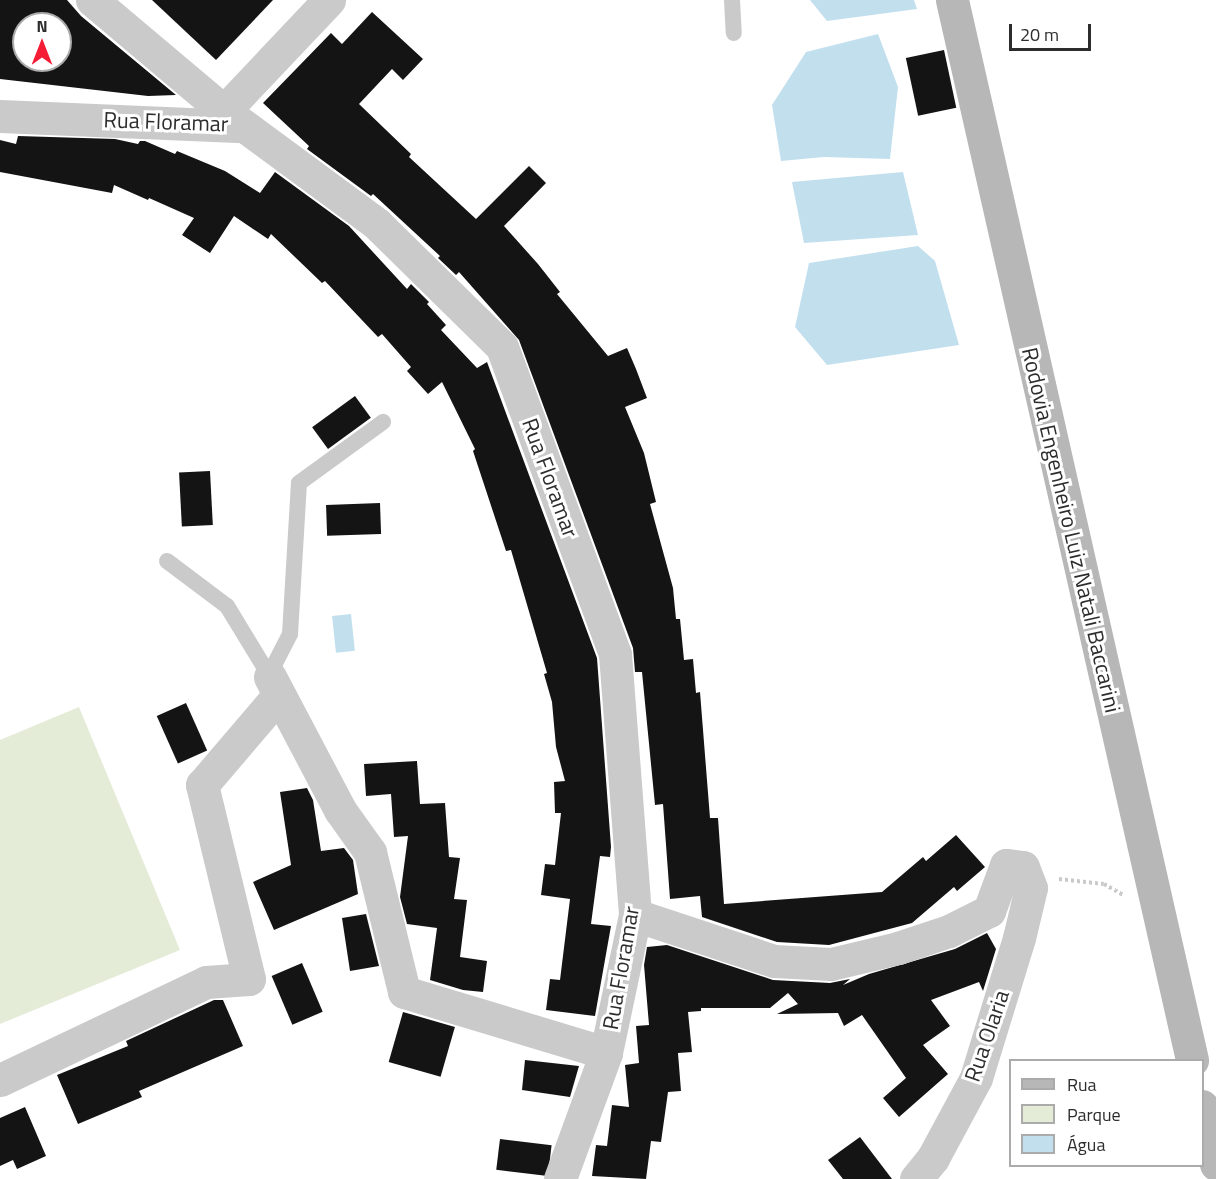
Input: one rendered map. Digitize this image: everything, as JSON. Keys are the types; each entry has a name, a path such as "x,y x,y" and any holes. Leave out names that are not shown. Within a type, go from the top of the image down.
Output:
{"main road":[{"name":"Rodovia Engenheiro Luiz Natali Baccarini","path":"952,0 1192,1059"},
{"path":"1204,1110 1216,1164"}],"street":[{"path":"92,0 234,119 329,0"},
{"name":"Rua Floramar","path":"0,116 234,119 377,224 502,347 615,654 635,915 606,1053 560,1179"},
{"path":"0,1080 206,982 249,979 202,785 274,685 340,810 370,852 404,992 606,1053"},
{"path":"635,915 774,962 831,964 898,948 949,931 989,911 1006,866 1023,867 1029,882"},
{"name":"Rua Olaria","path":"916,1179 933,1158 976,1078 1018,939 1031,888 1029,882"}],"lane":[{"path":"732,0 734,33"},
{"path":"274,685 290,634 299,483 383,422"},
{"path":"166,561 227,606 274,685"}],"path":[{"path":"1029,882 1052,878 1104,884 1159,917"}],"green space":[{"path":"79,707 180,950 0,1024 0,740"}],"water":[{"path":"810,0 914,0 917,9 827,21"},
{"path":"878,34 898,87 890,159 824,157 781,161 772,105 806,52"},
{"path":"903,172 918,235 804,243 792,182"},
{"path":"918,246 935,261 959,345 827,365 795,327 809,263"},
{"path":"351,614 355,651 336,653 332,616"}],"building":[{"path":"0,0 67,0 81,16 176,95 148,96 0,79"},
{"path":"152,0 273,0 216,60"},
{"path":"372,12 423,59 403,80 392,69 359,104 411,154 409,157 476,219 529,166 546,183 504,226 538,264 560,292 557,294 608,356 627,348 636,369 647,398 625,407 644,453 656,502 650,504 673,588 676,619 680,619 684,660 693,659 696,693 700,692 710,818 718,818 724,904 882,892 923,857 926,861 956,835 985,867 957,891 954,887 912,923 829,945 777,942 702,917 700,896 670,899 663,804 655,805 642,672 635,672 633,648 519,340 459,272 456,275 438,258 440,256 373,194 371,196 307,149 309,146 263,103 331,33 342,44"},
{"path":"944,50 956,108 918,116 906,58"},
{"path":"18,136 115,139 138,144 140,141 145,141 175,154 177,151 225,171 260,193 275,172 349,226 407,289 411,284 429,302 427,304 446,325 441,330 477,368 487,362 597,658 611,847 610,857 600,856 591,924 611,926 595,1016 546,1010 550,979 560,980 570,899 541,895 545,864 555,865 561,813 555,813 554,782 565,781 556,747 552,702 544,674 547,673 511,550 506,551 473,451 475,449 442,382 428,394 407,371 411,367 382,334 378,337 325,281 322,283 271,234 268,239 234,216 210,253 182,235 194,218 149,198 148,200 114,185 112,193 0,172 0,140 16,144"},
{"path":"355,396 371,418 328,449 312,427"},
{"path":"210,471 213,525 182,527 179,473"},
{"path":"380,503 381,534 327,536 326,505"},
{"path":"186,703 207,751 178,764 157,716"},
{"path":"417,761 420,804 445,803 449,857 460,858 454,899 467,900 460,957 487,961 483,992 463,990 430,980 437,928 407,924 400,897 408,836 394,837 391,794 366,796 364,764"},
{"path":"307,788 313,800 321,851 344,848 353,860 358,894 274,930 253,882 291,865 280,792"},
{"path":"366,914 379,966 350,971 342,918"},
{"path":"987,933 996,949 983,991 979,982 931,1000 950,1026 923,1045 948,1074 899,1117 883,1098 906,1078 862,1015 844,1026 838,1013 777,1014 798,1004 788,993 770,1008 701,1008 701,1011 688,1012 692,1052 678,1053 681,1091 668,1092 661,1142 651,1141 646,1179 592,1176 596,1145 607,1146 612,1105 629,1107 625,1065 639,1063 636,1026 649,1025 644,965 647,947 667,945 773,980 830,983 850,979 843,985 869,974 955,949"},
{"path":"302,963 323,1012 292,1025 272,976"},
{"path":"214,1000 223,1000 243,1046 139,1091 142,1097 78,1124 57,1075 128,1046 126,1041"},
{"path":"403,1012 455,1027 441,1077 389,1062"},
{"path":"525,1060 579,1066 570,1097 522,1090"},
{"path":"25,1107 46,1156 17,1169 13,1160 0,1166 0,1118"},
{"path":"860,1137 892,1179 843,1179 828,1160"},
{"path":"500,1139 552,1145 548,1176 496,1170"}]}
